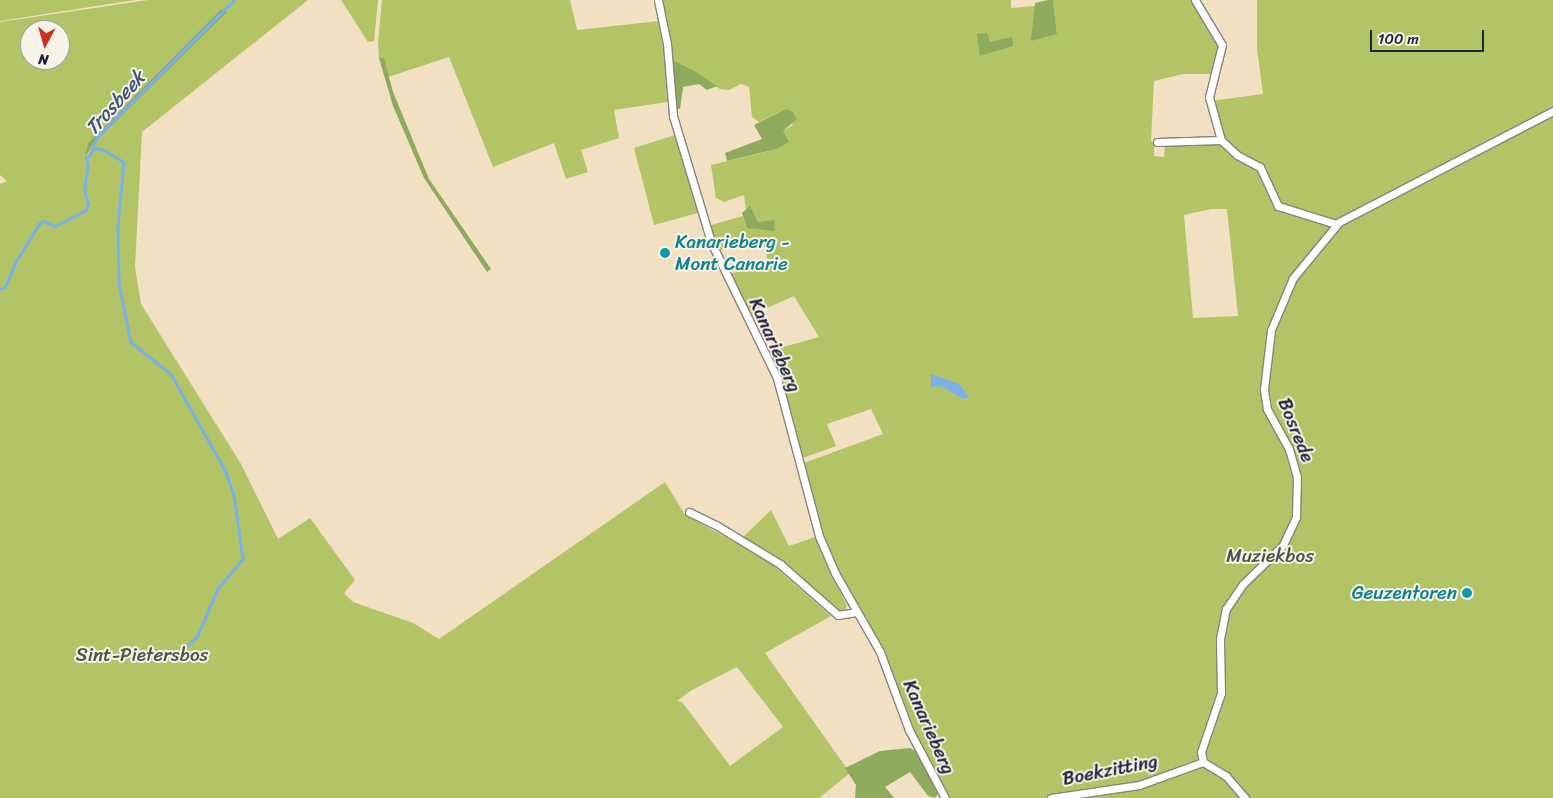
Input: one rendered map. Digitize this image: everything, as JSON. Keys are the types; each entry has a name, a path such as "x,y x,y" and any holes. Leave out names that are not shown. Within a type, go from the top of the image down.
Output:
{"street":[{"name":"Kanarieberg","path":"658,0 668,53 672,109 709,235 725,276 777,378 800,455 812,518 835,573 875,641 909,730 945,798"},
{"path":"1195,0 1222,45 1209,97 1222,140 1237,155 1260,168 1278,206 1336,224"},
{"name":"Bosrede","path":"1202,762 1201,752 1221,693 1220,639 1226,608 1242,584 1283,545 1294,525 1298,506 1294,465 1266,402 1264,382 1271,330 1294,278 1336,224 1553,111"},
{"path":"1156,142 1222,140"},
{"path":"689,512 716,524 780,564 838,615 857,612"},
{"path":"1202,762 1226,776 1245,798"},
{"name":"Boekzitting","path":"1051,798 1139,785 1202,762"}],"green space":[{"path":"0,0 135,0 0,21"},
{"name":"Sint-Pietersbos","path":"148,0 308,0 142,132 135,267 141,304 241,464 278,539 310,518 355,580 344,593 353,602 413,623 439,639 665,482 685,515 766,559 831,616 765,653 850,773 819,798 0,798 0,184 7,181 0,175 0,22","holes":["221,9 226,12 94,143 86,156 88,143","737,667 783,727 730,766 682,702 677,701 692,690"]},
{"path":"341,0 378,0 374,41 368,42"},
{"path":"382,0 570,0 577,30 659,21 666,64 667,102 614,110 619,138 581,150 588,172 566,179 554,143 493,167 449,57 388,77 384,59 379,58 378,42"},
{"name":"Muziekbos","path":"661,0 1011,0 1011,8 1035,6 1034,30 1057,34 1053,0 1192,0 1215,34 1220,49 1212,74 1183,74 1154,81 1151,141 1154,142 1154,156 1164,157 1165,144 1220,142 1257,170 1260,167 1239,155 1224,139 1211,101 1263,94 1257,48 1257,0 1553,0 1553,798 949,798 914,731 879,643 841,578 811,509 804,463 883,434 871,409 827,424 836,446 803,458 769,351 819,337 794,296 749,316 730,274 768,261 762,240 717,251 708,226 743,216 747,228 773,225 775,221 758,222 750,207 746,210 744,195 724,202 716,198 711,165 777,149 783,131 793,125 786,109 759,122 752,117 749,87 741,84 729,90 720,89 671,59","holes":["1211,209 1227,209 1238,316 1193,318 1184,215"]},
{"path":"1053,0 1057,34 1031,41 1035,3"},
{"path":"221,9 227,12 94,143 85,157 88,143"},
{"path":"987,33 990,42 1012,37 1013,46 980,56 977,34"},
{"path":"379,58 384,58 393,92 429,179 491,269 487,272 424,178 393,106"},
{"path":"671,59 717,86 707,90 699,84 683,87 680,109 674,109"},
{"path":"786,109 793,112 797,119 783,131 789,142 777,149 727,161 725,153 762,139 754,125"},
{"path":"675,135 698,213 654,225 634,148"},
{"path":"750,206 758,222 775,220 774,231 747,228 742,213"},
{"path":"771,510 789,546 815,537 847,606 844,611 839,612 743,537"},
{"path":"910,748 917,752 938,794 935,798 928,796 910,772 885,787 894,798 855,798 856,785 845,768 880,751"}],"water":[{"path":"931,374 959,384 969,397 963,399 941,386 931,387"}],"waterway":[{"name":"Trosbeek","path":"0,289 5,287 15,263 39,224 44,221 55,226 85,211 88,203 84,190 88,166 86,158 90,155 97,137 234,0"},
{"path":"93,148 104,150 124,162 118,225 119,283 131,342 171,374 225,470 234,495 243,559 218,589 198,636 184,650 188,658"}],"place":[{"name":"Kanarieberg - Mont Canarie","path":"665,253"},
{"name":"Geuzentoren","path":"1467,593"}]}
